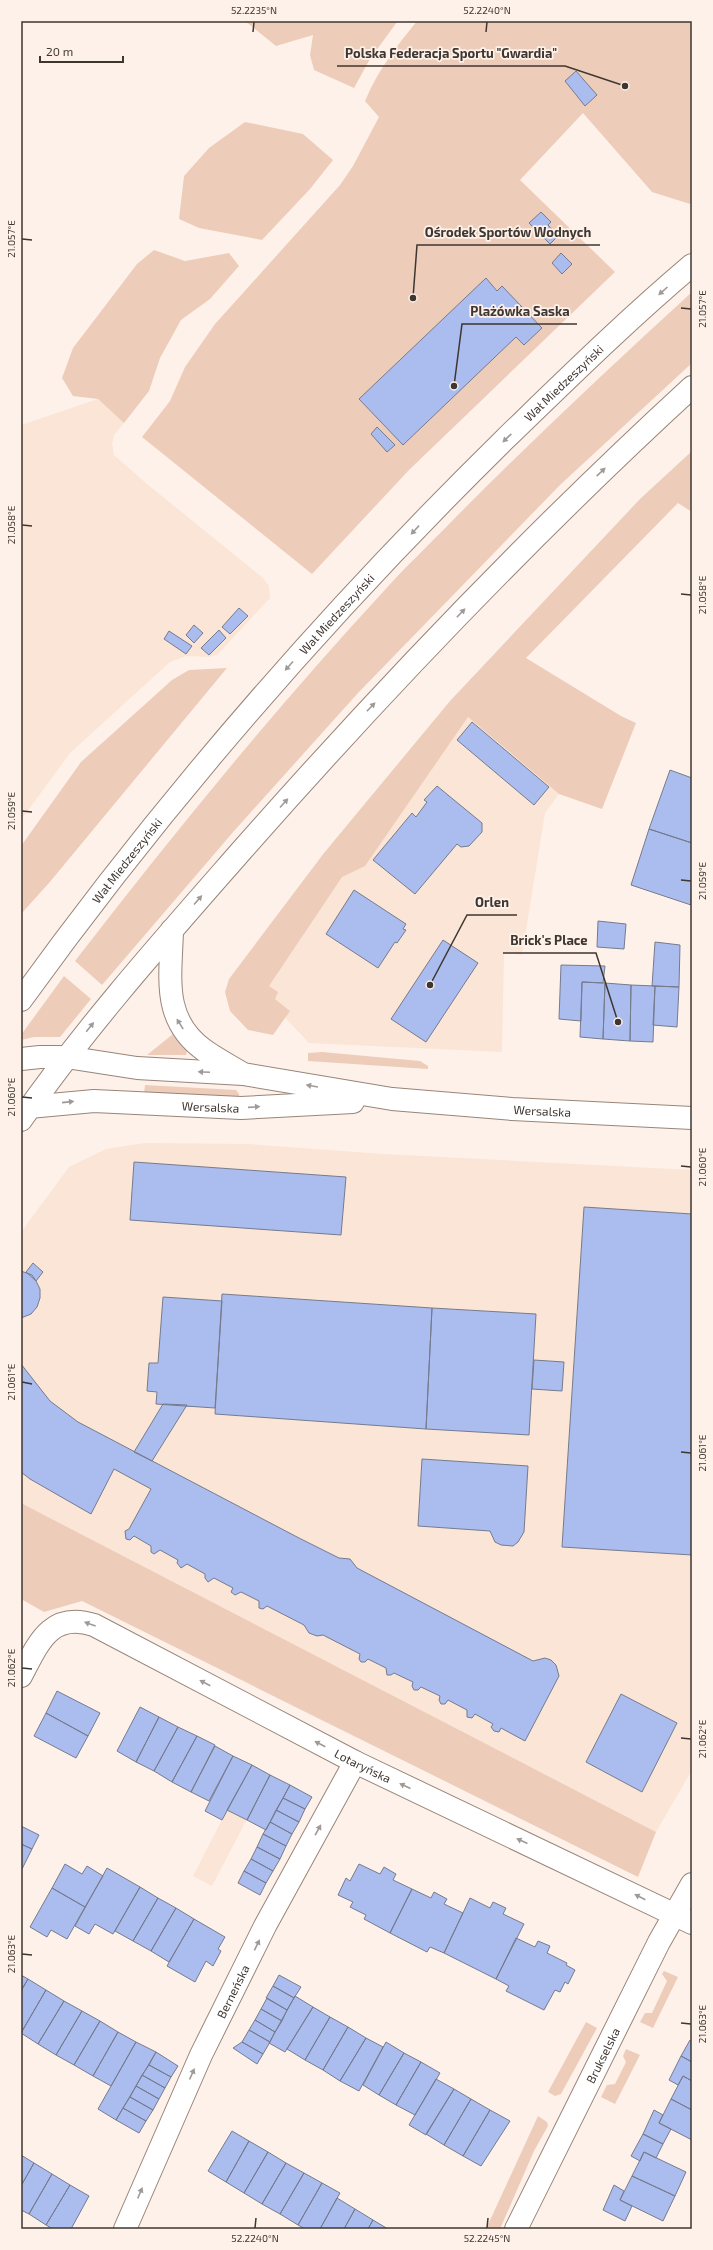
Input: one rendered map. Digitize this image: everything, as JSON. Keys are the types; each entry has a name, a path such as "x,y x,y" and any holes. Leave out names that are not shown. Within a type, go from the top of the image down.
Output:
{"street":[{"name":"Wał Miedzeszyński","path":"21,1000 119,868 201,766 290,665 395,551 471,473 606,342 692,265"},
{"path":"25,1113 66,1057 172,930 358,720 572,498 692,387"},
{"name":"Wersalska","path":"172,930 170,983 172,1003 176,1019 186,1033 203,1049 243,1074"},
{"name":"Wersalska","path":"21,1059 66,1057 137,1068 243,1074 392,1100 512,1109 692,1118"},
{"name":"Wersalska","path":"25,1113 70,1102 123,1101 241,1108 392,1100"},
{"name":"Lotaryńska","path":"21,1676 40,1640 58,1625 70,1621 83,1621 94,1625 355,1762 683,1919"},
{"name":"Berneńska","path":"126,2229 201,2055 265,1926 355,1762"},
{"name":"Brukselska","path":"516,2229 570,2119 683,1919 692,1884"}],"shaded area":[{"path":"245,21 397,22 370,59 354,88 314,70 310,55 313,35 276,46"},
{"path":"417,21 692,21 692,202 690,204 652,192 583,113 520,180 615,272 409,470 312,574 142,437 170,401 185,367 215,324 340,185 353,166 379,117 365,101 382,69"},
{"path":"245,122 303,134 333,160 310,189 262,240 199,228 179,219 184,176 209,148"},
{"path":"154,250 185,261 229,253 239,266 210,299 181,320 160,358 149,391 124,423 98,399 73,396 62,378 73,348 137,264"},
{"path":"692,292 692,363 560,485 358,693 234,831 102,985 75,961 149,866 263,727 391,583 482,491 601,376"},
{"path":"98,399 124,423 114,435 112,444 114,455 147,484 263,578 269,586 270,598 218,654 210,657 186,656 170,662 70,753 21,820 21,425"},
{"path":"692,451 692,512 678,503 526,658 621,716 636,723 602,809 559,794 468,717 365,866 342,877 269,986 278,992 275,999 290,1011 273,1035 248,1030 230,1011 225,992 229,979 324,853 450,701 640,499"},
{"path":"227,668 49,883 21,914 21,846 81,762 172,680 189,670"},
{"path":"468,717 559,794 545,813 522,955 504,952 502,1052 309,1043 260,991 357,848"},
{"path":"64,976 91,999 60,1037 34,1037 21,1040 21,1035"},
{"path":"173,1034 187,1051 186,1055 147,1055"},
{"path":"322,1052 420,1061 428,1066 428,1069 308,1061 308,1053"},
{"path":"145,1085 236,1090 239,1097 144,1094"},
{"path":"144,1143 248,1144 384,1154 692,1170 692,1770 656,1832 21,1503 21,1232 69,1167 106,1149"},
{"path":"21,1503 656,1832 638,1877 82,1601 44,1612 21,1599"},
{"path":"270,1775 212,1886 193,1876 227,1810"},
{"path":"664,1971 678,1977 653,2028 640,2022 645,2013 652,2013 667,1981 662,1974"},
{"path":"586,2022 597,2028 561,2094 555,2096 548,2092"},
{"path":"626,2049 640,2055 615,2104 601,2097 607,2085 615,2084 626,2062 623,2056"},
{"path":"538,2116 547,2122 548,2126 534,2151 500,2229 486,2229"}],"building":[{"path":"576,71 597,95 585,106 565,81"},
{"path":"541,212 551,222 548,225 558,236 550,244 529,223"},
{"path":"561,253 572,264 562,274 552,263"},
{"path":"486,278 497,291 502,286 542,328 524,345 516,337 403,445 359,399"},
{"path":"377,427 395,445 387,452 371,434"},
{"path":"239,608 248,616 230,634 222,627"},
{"path":"194,625 203,633 194,643 186,635"},
{"path":"219,630 226,638 209,655 201,648"},
{"path":"169,631 192,646 186,654 164,639"},
{"path":"472,722 549,787 534,805 457,740"},
{"path":"670,770 692,778 692,843 649,829"},
{"path":"437,786 482,823 482,832 469,846 461,847 457,844 415,894 373,860 412,813 416,817 427,802 424,800"},
{"path":"649,829 692,843 691,905 631,885"},
{"path":"354,890 406,924 403,929 406,930 397,943 395,942 378,968 326,934"},
{"path":"598,921 626,924 624,949 597,947"},
{"path":"443,940 478,963 426,1042 391,1019"},
{"path":"655,942 680,945 679,987 652,986"},
{"path":"561,965 605,966 603,983 582,982 581,1021 559,1019"},
{"path":"582,982 605,983 603,1039 580,1037"},
{"path":"605,983 631,985 630,1041 603,1039"},
{"path":"631,985 655,986 653,1042 630,1041"},
{"path":"655,986 679,987 677,1027 653,1025"},
{"path":"134,1162 346,1177 341,1235 130,1220"},
{"path":"584,1207 692,1214 692,1555 562,1547"},
{"path":"33,1263 43,1272 36,1281 26,1272"},
{"path":"21,1271 32,1275 40,1289 40,1298 37,1307 31,1314 21,1318"},
{"path":"222,1294 432,1308 426,1429 215,1414"},
{"path":"163,1297 222,1301 215,1408 156,1404 157,1392 147,1391 149,1363 158,1363"},
{"path":"432,1308 536,1314 529,1435 426,1429"},
{"path":"534,1360 564,1362 562,1391 532,1389"},
{"path":"21,1364 50,1401 78,1422 299,1538 339,1558 350,1559 357,1568 533,1661 545,1658 551,1660 556,1665 559,1676 525,1741 501,1728 499,1732 494,1731 491,1727 493,1724 475,1714 472,1718 467,1717 467,1710 448,1700 445,1704 441,1704 439,1700 440,1696 421,1687 418,1690 414,1690 412,1686 413,1682 394,1673 387,1675 386,1668 368,1659 365,1662 361,1662 359,1659 360,1654 323,1635 317,1636 309,1633 304,1625 267,1606 263,1609 259,1608 259,1601 241,1592 235,1595 231,1592 233,1588 214,1578 208,1582 205,1578 205,1574 187,1564 181,1568 177,1563 178,1560 160,1550 154,1554 151,1552 151,1546 134,1536 130,1540 126,1539 125,1531 129,1529 151,1489 114,1469 91,1514 30,1479 21,1472"},
{"path":"163,1404 187,1405 152,1461 134,1452"},
{"path":"422,1459 528,1466 524,1532 518,1542 513,1546 501,1545 495,1542 490,1531 418,1526"},
{"path":"57,1691 100,1713 88,1736 46,1713"},
{"path":"621,1694 677,1723 642,1792 586,1762"},
{"path":"140,1707 159,1717 136,1762 117,1751"},
{"path":"46,1713 88,1736 76,1758 34,1736"},
{"path":"159,1717 178,1727 154,1771 136,1762"},
{"path":"178,1727 197,1736 172,1782 154,1771"},
{"path":"197,1736 215,1745 191,1792 172,1782"},
{"path":"215,1746 233,1756 209,1801 191,1792"},
{"path":"233,1756 252,1765 222,1820 205,1811"},
{"path":"252,1765 270,1775 247,1820 227,1810"},
{"path":"270,1775 290,1785 266,1830 247,1820"},
{"path":"290,1785 312,1797 305,1809 283,1798"},
{"path":"283,1798 305,1809 299,1822 276,1810"},
{"path":"276,1810 299,1822 292,1834 270,1822"},
{"path":"270,1822 292,1834 286,1846 263,1834"},
{"path":"21,1826 39,1835 32,1849 21,1844"},
{"path":"263,1834 286,1846 280,1859 257,1847"},
{"path":"21,1844 32,1849 21,1871"},
{"path":"257,1847 280,1859 273,1871 251,1859"},
{"path":"251,1859 273,1871 266,1883 244,1871"},
{"path":"65,1864 82,1874 87,1866 103,1876 85,1907 52,1888"},
{"path":"359,1864 380,1874 384,1867 396,1874 393,1880 412,1889 390,1933 364,1919 366,1915 350,1907 353,1902 338,1895 346,1878 350,1881"},
{"path":"107,1868 140,1887 113,1934 95,1924 89,1934 75,1926"},
{"path":"244,1871 266,1883 260,1895 238,1883"},
{"path":"140,1887 158,1898 133,1941 115,1931"},
{"path":"52,1888 85,1907 67,1939 51,1930 47,1937 30,1927"},
{"path":"412,1889 431,1898 434,1892 447,1899 444,1904 463,1913 444,1953 430,1947 427,1952 390,1933"},
{"path":"158,1898 176,1908 151,1951 133,1941"},
{"path":"470,1898 490,1908 493,1902 506,1908 503,1914 524,1924 496,1979 444,1953"},
{"path":"176,1908 194,1919 169,1962 151,1951"},
{"path":"194,1919 225,1937 218,1949 221,1951 213,1966 206,1961 195,1982 167,1966"},
{"path":"516,1938 535,1947 538,1941 550,1946 547,1953 567,1963 566,1965 575,1970 568,1984 565,1982 560,1992 555,1990 544,2010 506,1991 509,1986 496,1979"},
{"path":"21,1975 28,1979 21,1991"},
{"path":"279,1975 301,1987 294,1998 273,1986"},
{"path":"28,1979 46,1990 21,2033 21,1991"},
{"path":"273,1986 294,1998 287,2010 266,1998"},
{"path":"46,1990 64,2001 38,2044 21,2033"},
{"path":"295,1996 313,2007 285,2052 269,2043"},
{"path":"267,1998 287,2010 282,2021 261,2009"},
{"path":"64,2001 82,2011 56,2055 38,2044"},
{"path":"313,2007 330,2017 305,2060 287,2049"},
{"path":"261,2009 282,2021 275,2032 255,2020"},
{"path":"82,2011 100,2021 74,2065 56,2055"},
{"path":"330,2017 348,2027 323,2070 305,2060"},
{"path":"255,2020 275,2032 270,2042 249,2030"},
{"path":"100,2021 118,2032 93,2076 74,2065"},
{"path":"348,2027 366,2038 340,2081 323,2070"},
{"path":"249,2030 270,2042 263,2054 242,2042"},
{"path":"118,2032 136,2042 111,2086 93,2076"},
{"path":"366,2038 383,2047 359,2091 340,2081"},
{"path":"690,2040 692,2041 692,2062 681,2056"},
{"path":"136,2042 156,2052 116,2120 98,2109"},
{"path":"242,2042 263,2054 257,2064 233,2048"},
{"path":"386,2042 404,2053 379,2095 363,2085"},
{"path":"156,2052 178,2066 171,2077 149,2065"},
{"path":"404,2053 421,2062 396,2105 379,2095"},
{"path":"681,2056 692,2062 692,2081 683,2076 678,2085 669,2080"},
{"path":"421,2062 440,2073 415,2115 396,2105"},
{"path":"149,2065 171,2077 165,2088 142,2075"},
{"path":"142,2075 165,2088 159,2099 136,2086"},
{"path":"683,2076 692,2081 692,2110 671,2099"},
{"path":"436,2079 454,2089 426,2135 409,2125"},
{"path":"136,2086 159,2099 153,2110 130,2097"},
{"path":"454,2089 471,2099 444,2145 426,2134"},
{"path":"130,2097 153,2110 146,2121 123,2108"},
{"path":"471,2099 490,2110 463,2156 444,2145"},
{"path":"671,2099 692,2110 692,2140 659,2123"},
{"path":"123,2108 146,2121 139,2133 116,2120"},
{"path":"490,2110 510,2121 481,2166 463,2156"},
{"path":"654,2110 663,2115 659,2123 671,2129 663,2144 643,2134"},
{"path":"232,2131 249,2141 226,2182 208,2171"},
{"path":"643,2134 663,2144 656,2158 644,2152 640,2161 631,2156"},
{"path":"249,2141 268,2152 244,2193 226,2182"},
{"path":"268,2152 286,2163 262,2204 244,2193"},
{"path":"644,2152 686,2172 675,2196 632,2176"},
{"path":"21,2155 34,2163 21,2186"},
{"path":"34,2163 52,2174 29,2214 21,2210 21,2186"},
{"path":"286,2163 304,2173 280,2214 262,2204"},
{"path":"304,2173 322,2183 298,2225 280,2214"},
{"path":"52,2174 70,2185 46,2225 29,2214"},
{"path":"632,2176 675,2196 663,2221 620,2200"},
{"path":"322,2183 340,2193 320,2229 305,2229 298,2225"},
{"path":"70,2185 89,2196 71,2229 53,2229 46,2225"},
{"path":"614,2185 624,2191 620,2200 632,2206 625,2221 603,2210"},
{"path":"337,2198 355,2209 344,2229 320,2229"},
{"path":"355,2209 373,2220 368,2229 344,2229"},
{"path":"373,2220 388,2229 368,2229"}],"place":[{"name":"Polska Federacja Sportu \"Gwardia\"","path":"625,86"},
{"name":"Ośrodek Sportów Wodnych","path":"413,298"},
{"name":"Plażówka Saska","path":"454,386"},
{"name":"Orlen","path":"430,985"},
{"name":"Brick's Place","path":"618,1022"}]}
